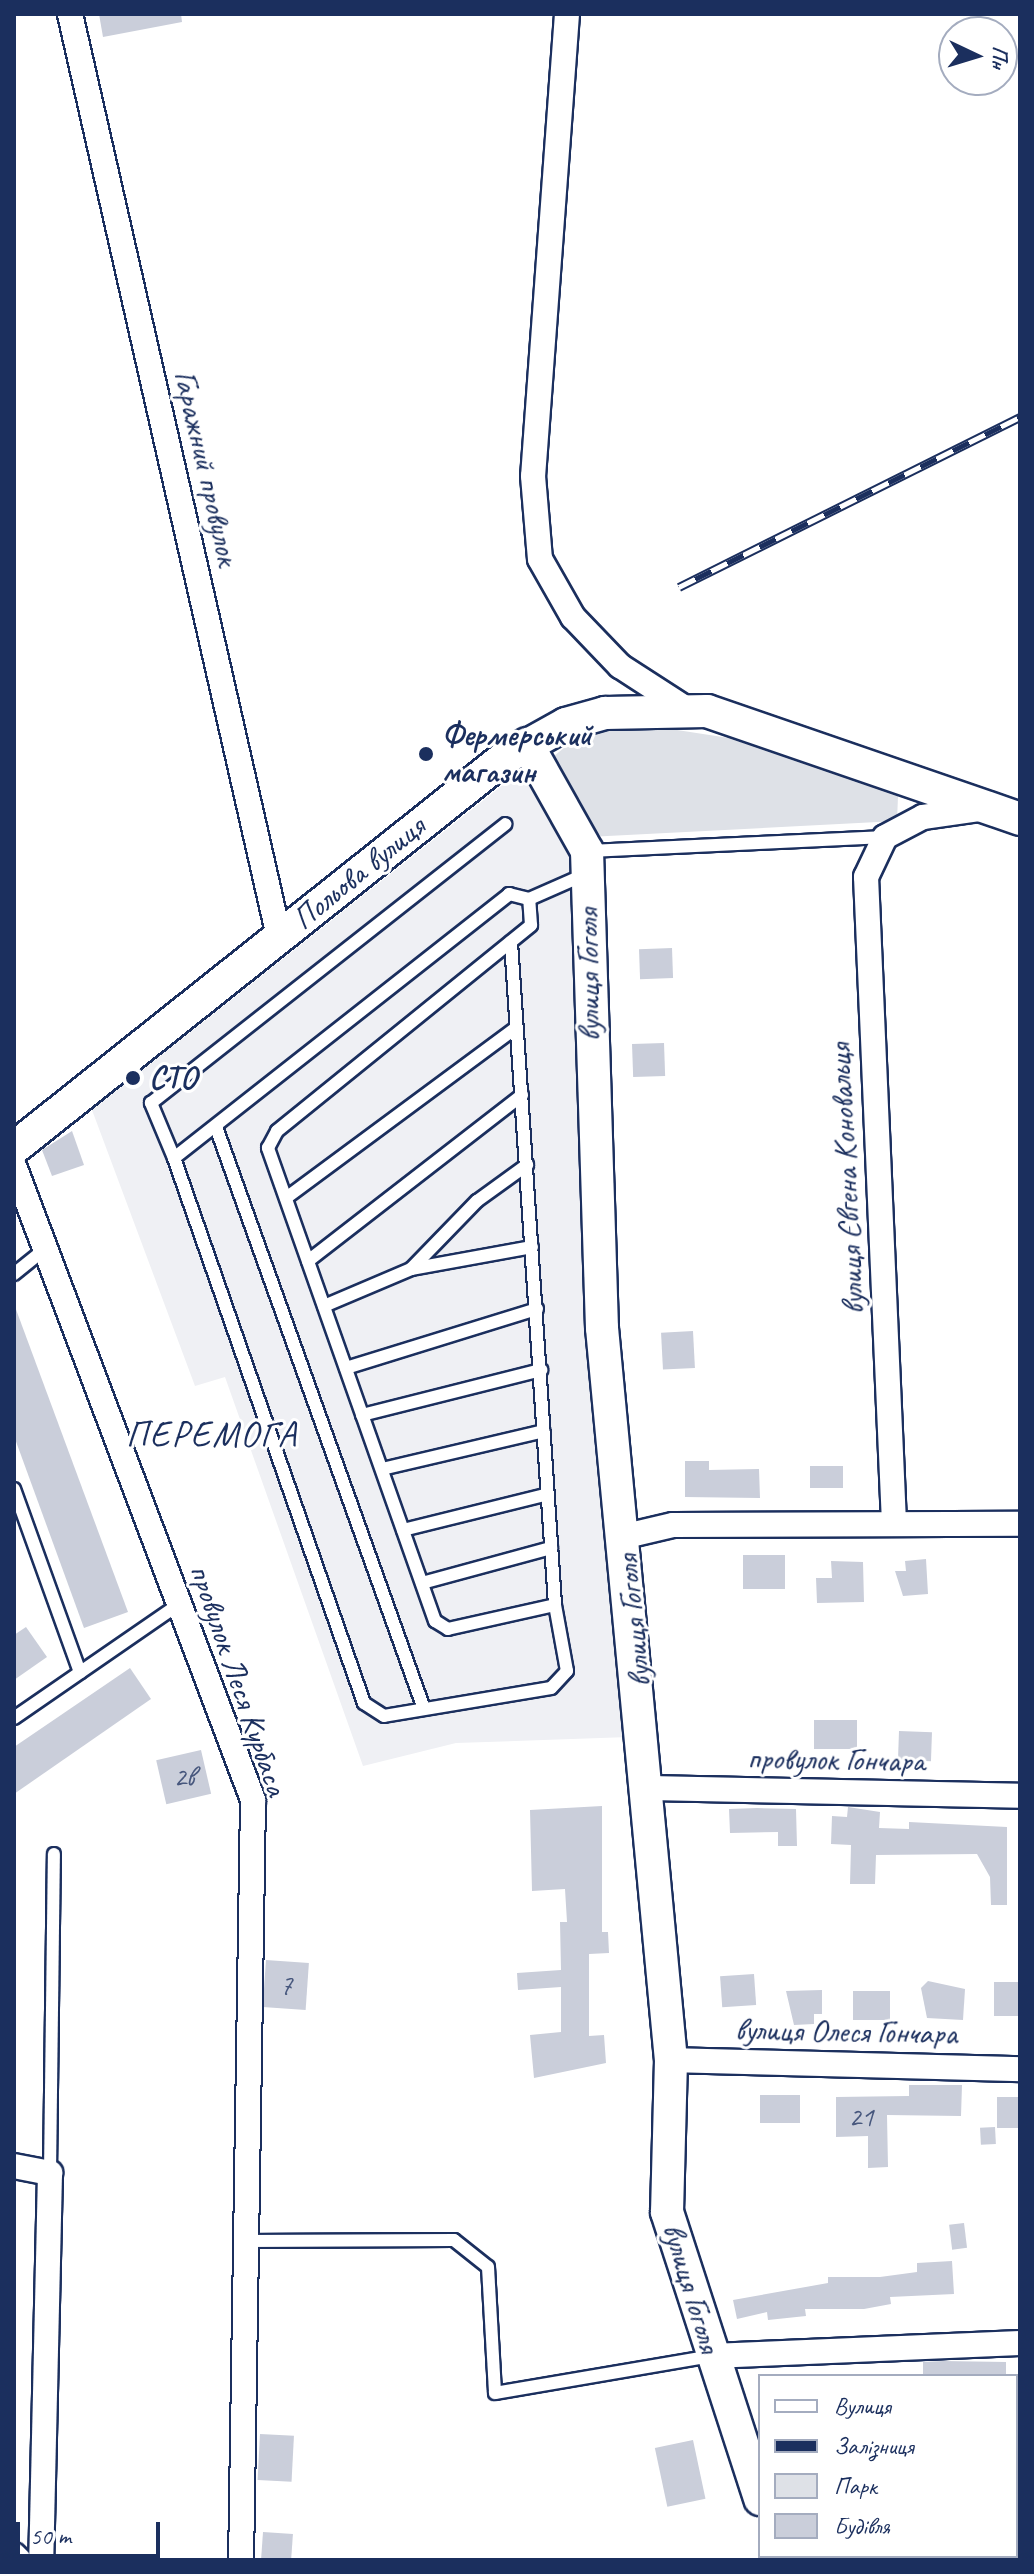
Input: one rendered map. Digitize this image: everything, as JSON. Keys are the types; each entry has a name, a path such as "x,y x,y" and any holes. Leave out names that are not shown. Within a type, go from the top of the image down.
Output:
{"street":[{"name":"Гаражний провулок","path":"70,14 279,937"},
{"path":"567,14 533,476 540,559 573,617 611,656 685,708"},
{"name":"Польова вулиця","path":"14,1148 527,744 605,713 685,708 792,737 980,809 1020,819"},
{"name":"вулиця Гоголя","path":"527,744 587,862 602,1328 650,1788 671,2060 667,2212 758,2493"},
{"path":"885,837 923,817 980,809"},
{"name":"вулиця Євгена Коновальця","path":"885,837 866,877 894,1523"},
{"name":"провулок Леся Курбаса","path":"14,1166 253,1800 241,2560"},
{"path":"626,1536 673,1525 1020,1524"},
{"name":"провулок Гончара","path":"650,1788 1020,1796"},
{"name":"вулиця Олеся Гончара","path":"671,2060 1020,2069"},
{"path":"14,2166 50,2173 41,2560"},
{"path":"712,2356 1020,2343"},
{"path":"14,2555 19,2560"}],"lane":[{"path":"505,824 151,1103 174,1158 364,1703 384,1716 563,1681 555,1605 511,942"},
{"path":"174,1158 509,894 529,899 587,862 885,837"},
{"path":"529,899 531,925 271,1137 286,1198 435,1621 448,1629 555,1605"},
{"path":"286,1198 517,1027"},
{"path":"308,1261 522,1095"},
{"path":"216,1127 424,1709"},
{"path":"411,1269 477,1201 527,1165"},
{"path":"324,1306 411,1269 532,1247"},
{"path":"14,1274 45,1249"},
{"path":"346,1368 537,1309"},
{"path":"362,1415 541,1370"},
{"path":"382,1469 544,1431"},
{"path":"403,1530 548,1494"},
{"path":"15,1498 80,1672"},
{"path":"422,1583 551,1548"},
{"path":"14,1718 179,1604"},
{"path":"50,2173 54,1854"},
{"path":"246,2241 454,2240 488,2267 495,2393 712,2356"}],"shaded area":[{"path":"523,769 577,853 629,1737 456,1743 363,1766 225,1377 195,1386 92,1110"}],"green space":[{"path":"625,722 729,738 898,796 897,821 588,837 557,781 554,756 585,731"}],"building":[{"path":"99,14 181,14 182,22 103,37"},
{"path":"672,948 673,978 640,979 639,949"},
{"path":"664,1043 665,1076 633,1077 632,1044"},
{"path":"72,1131 84,1165 52,1176 42,1150"},
{"path":"14,1304 128,1612 84,1628 14,1436"},
{"path":"693,1331 695,1368 663,1370 661,1333"},
{"path":"685,1461 709,1461 709,1470 759,1469 760,1498 685,1497"},
{"path":"810,1466 843,1466 843,1488 810,1488"},
{"path":"743,1555 785,1555 785,1589 743,1589"},
{"path":"926,1559 928,1594 903,1596 895,1571 906,1571 905,1561"},
{"path":"831,1561 863,1562 864,1602 817,1603 816,1578 832,1578"},
{"path":"26,1627 47,1657 14,1680 14,1635"},
{"path":"130,1668 151,1699 14,1794 14,1747"},
{"path":"814,1720 857,1720 857,1749 814,1749"},
{"path":"899,1731 932,1732 931,1761 898,1760"},
{"path":"201,1750 211,1794 166,1804 156,1760"},
{"path":"602,1806 602,1932 608,1932 609,1953 589,1954 589,2036 604,2035 606,2063 534,2078 530,2035 561,2032 561,1987 518,1990 517,1973 561,1970 560,1922 567,1922 565,1889 532,1891 530,1810"},
{"path":"848,1807 880,1812 879,1828 909,1829 909,1822 1007,1827 1007,1905 991,1905 990,1877 977,1854 876,1855 875,1884 850,1884 851,1845 831,1844 832,1816 847,1817"},
{"path":"729,1809 796,1809 797,1846 778,1846 778,1832 730,1833"},
{"path":"266,1960 309,1963 306,2010 263,2007"},
{"path":"754,1974 756,2005 722,2007 720,1976"},
{"path":"928,1981 965,1989 963,2020 927,2018 921,1988"},
{"path":"994,1982 1020,1982 1020,2016 994,2016"},
{"path":"822,1990 822,2014 814,2014 814,2024 794,2025 786,1991"},
{"path":"853,1991 890,1991 890,2020 853,2020"},
{"path":"909,2085 962,2085 961,2116 887,2115 888,2167 868,2168 868,2136 836,2137 836,2097 909,2096"},
{"path":"760,2095 800,2095 800,2123 760,2123"},
{"path":"997,2097 1020,2097 1020,2128 997,2128"},
{"path":"995,2127 996,2144 981,2145 980,2128"},
{"path":"964,2223 967,2248 952,2250 949,2225"},
{"path":"952,2261 954,2294 890,2297 891,2304 864,2309 805,2309 806,2316 768,2320 767,2312 737,2319 733,2300 828,2283 828,2277 880,2277 917,2272 917,2263"},
{"path":"923,2362 1006,2362 1006,2374 923,2374"},
{"path":"260,2434 294,2436 292,2482 258,2480"},
{"path":"693,2440 705,2499 667,2507 655,2448"},
{"path":"263,2532 293,2534 291,2560 261,2560"}],"railway":[{"path":"679,587 1020,417"}],"place":[{"name":"Фермерський магазин","path":"426,754"},
{"name":"СТО","path":"133,1078"}],"district":[{"name":"ПЕРЕМОГА","path":"212,1435"}]}
